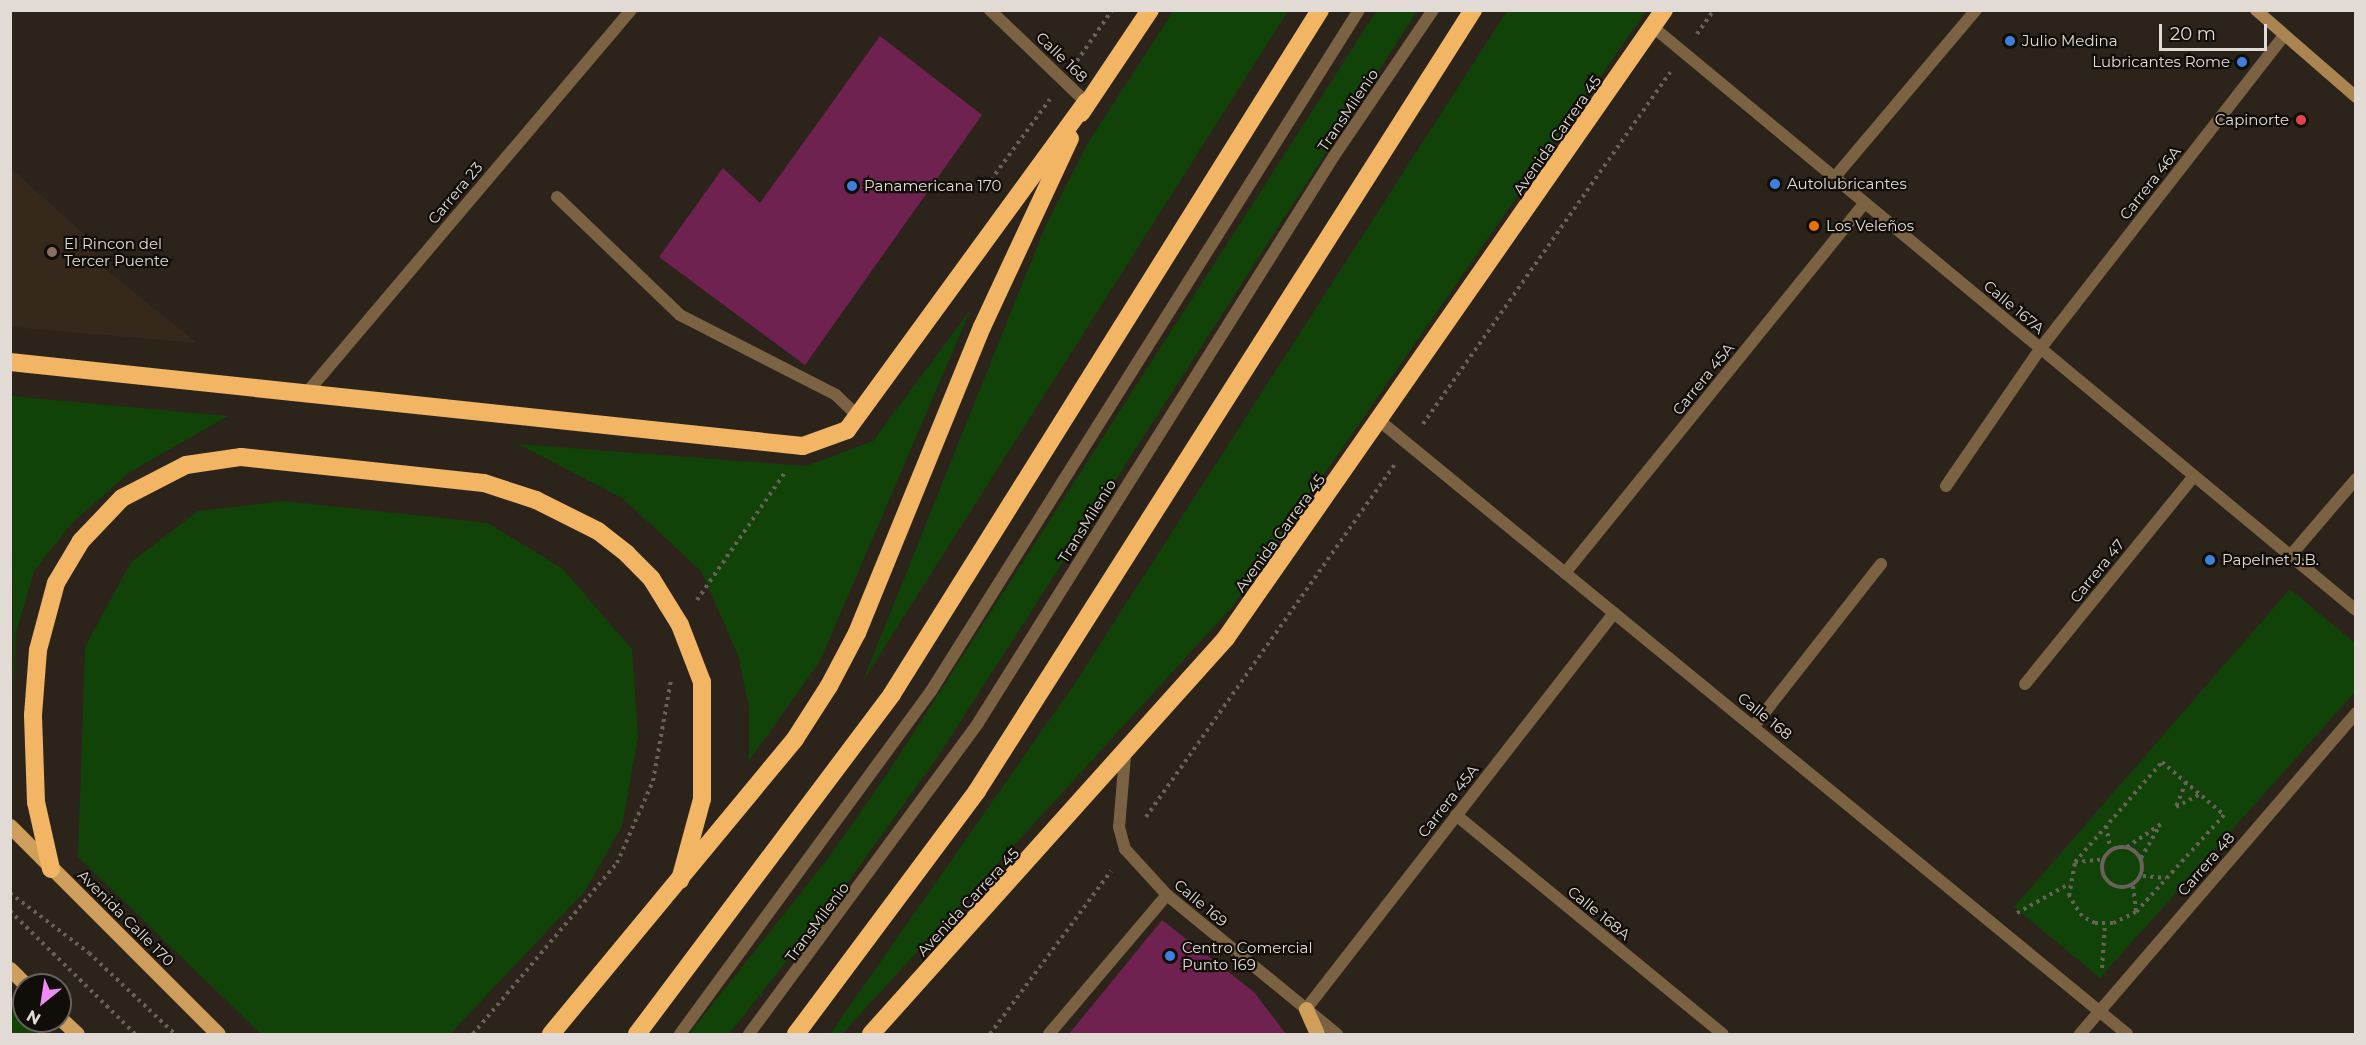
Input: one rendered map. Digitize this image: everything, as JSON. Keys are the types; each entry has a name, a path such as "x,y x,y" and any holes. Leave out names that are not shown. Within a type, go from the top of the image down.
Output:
{"highway":[{"path":"10,362 304,396 803,446 847,430 856,414 1086,102 1150,10"},
{"path":"637,1035 892,693 1320,10"},
{"path":"796,1035 990,772 1473,10"},
{"name":"Avenida Carrera 45","path":"871,1035 1125,756 1226,638 1381,422 1664,10"},
{"path":"551,1035 795,739 848,651 982,327 1086,102"},
{"path":"51,869 36,802 33,715 38,650 56,583 81,541 122,498 186,465 241,457 484,483 537,500 598,531 627,554 651,578 680,625 702,682 702,799 680,880"}],"main road":[{"name":"Avenida Calle 170","path":"10,826 218,1035"},
{"path":"1306,1009 1317,1035"}],"street":[{"name":"Carrera 23","path":"304,396 631,10"},
{"name":"Calle 168","path":"990,10 1086,102"},
{"path":"680,1035 931,691 1359,10"},
{"name":"TransMilenio","path":"749,1035 978,723 1334,156 1433,10"},
{"path":"1834,178 1976,10"},
{"path":"2256,10 2355,97"},
{"name":"Calle 167A","path":"1653,27 2355,610"},
{"name":"Carrera 46A","path":"1946,486 2040,349 2284,36"},
{"path":"558,197 680,315 836,395 856,414"},
{"name":"Carrera 45A","path":"1565,573 1865,203"},
{"name":"Calle 168","path":"1381,422 1754,726 2127,1035"},
{"name":"Carrera 47","path":"2025,684 2193,476"},
{"path":"2290,556 2355,479"},
{"path":"1754,726 1881,564"},
{"name":"Carrera 45A","path":"1306,1009 1614,613"},
{"name":"Carrera 48","path":"2080,1035 2355,713"},
{"name":"Calle 169","path":"1125,756 1119,827 1125,849 1167,895 1337,1035"},
{"name":"Calle 168A","path":"1456,815 1723,1035"},
{"path":"1049,1035 1167,895"}],"path":[{"path":"1169,782 1714,10"},
{"path":"473,1035 617,863 653,781 673,670"},
{"path":"2162,762 2200,794 2224,815 2136,912 2113,923 2095,923 2073,904 2069,884 2075,862 2162,762"},
{"path":"2186,782 2176,807 2200,794"},
{"path":"2110,847 2127,847 2161,824 2141,858 2143,876"},
{"path":"2075,862 2100,860 2110,847 2106,826"},
{"path":"2127,847 2141,858"},
{"path":"2100,860 2104,876 2116,886 2133,886 2143,876 2166,878"},
{"path":"1994,925 2069,884"},
{"path":"2133,886 2136,912"},
{"path":"10,893 90,953 175,1035"},
{"path":"10,911 135,1035"},
{"path":"990,1035 1082,916"}],"shaded area":[{"name":"El Rincon del Tercer Puente","path":"10,167 96,245 93,259 197,343 11,327"}],"green space":[{"path":"1174,10 1288,11 863,681 1045,227 1089,141"},
{"path":"1377,10 1417,11 937,758 841,892 729,1034 689,1034 829,857 887,774"},
{"path":"1507,11 1646,11 1231,608 842,1034 830,1034 1075,683"},
{"path":"971,309 820,661 749,761 749,707 738,655 701,571 622,498 518,444 806,466 873,441"},
{"path":"10,396 228,416 130,472 72,523 34,571 16,633 14,702"},
{"path":"284,501 488,523 563,569 632,649 638,737 622,826 585,891 450,1034 261,1034 78,857 85,647 131,562 198,511"},
{"path":"2290,589 2355,643 2355,692 2100,978 2014,907"},
{"path":"10,1009 12,1010 12,1033 38,1034 11,1034"}],"building":[{"name":"Panamericana 170","path":"880,36 982,115 805,365 659,257 723,168 760,203"},
{"name":"Centro Comercial Punto 169","path":"1162,920 1254,992 1286,1034 1069,1034"}],"place":[{"name":"Julio Medina","path":"2010,41"},
{"name":"Lubricantes Rome","path":"2242,62"},
{"name":"Capinorte","path":"2301,120"},
{"name":"Autolubricantes","path":"1775,184"},
{"name":"Panamericana 170","path":"852,186"},
{"name":"Los Veleños","path":"1814,226"},
{"name":"El Rincon del Tercer Puente","path":"52,252"},
{"name":"Papelnet J.B.","path":"2210,560"},
{"name":"Centro Comercial Punto 169","path":"1170,956"}]}
